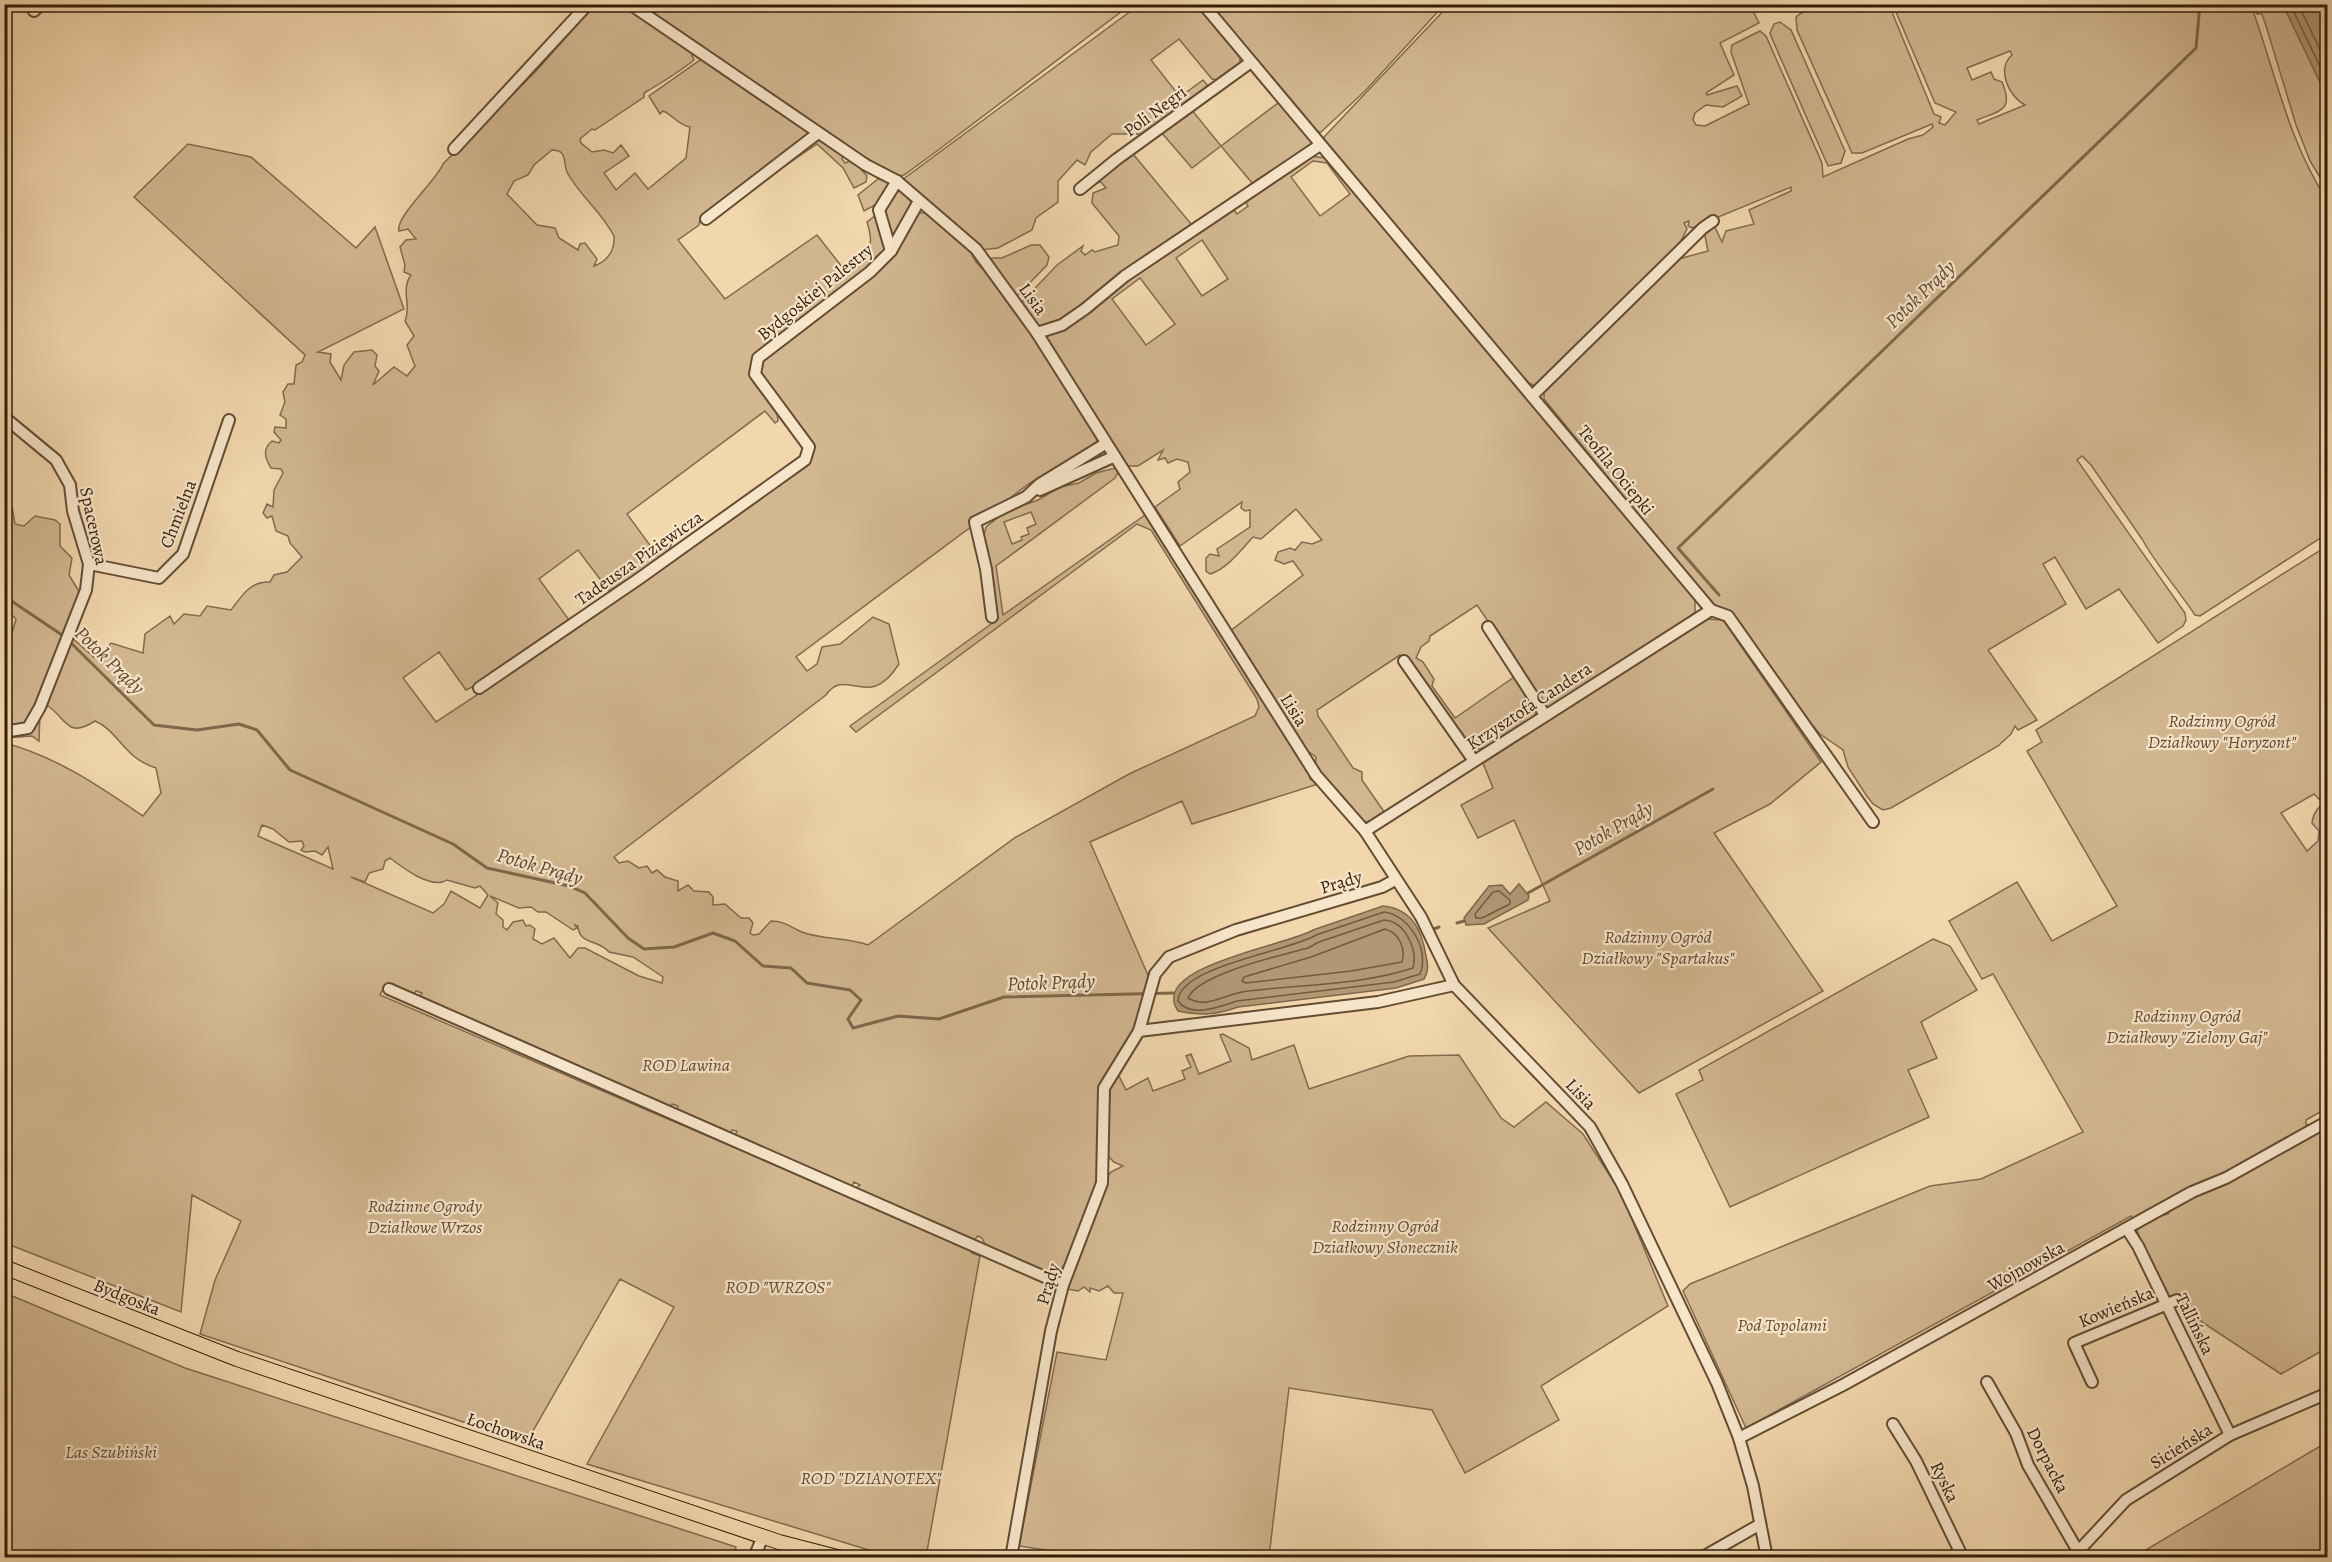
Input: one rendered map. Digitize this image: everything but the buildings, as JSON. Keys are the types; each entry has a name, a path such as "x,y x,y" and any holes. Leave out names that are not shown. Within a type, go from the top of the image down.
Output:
{"main road":[{"name":"Bydgoska","path":"4,1267 237,1359"},
{"name":"Łochowska","path":"237,1359 763,1536 841,1557"}],"street":[{"path":"454,149 588,4"},
{"name":"Lisia","path":"630,4 818,133 897,182 976,249 1037,333 1113,457 1316,775 1365,831 1421,917 1454,985 1590,1127 1622,1184 1671,1290 1690,1324 1739,1438 1753,1486 1767,1557"},
{"name":"Teofila Ociepki","path":"1203,4 1711,610 1728,616 1872,822"},
{"name":"Poli Negri","path":"1080,189 1117,159 1251,62"},
{"path":"706,219 818,133"},
{"path":"1037,333 1062,324 1085,309 1125,276 1320,145"},
{"path":"891,251 879,210 897,182"},
{"name":"Bydgoskiej Palestry","path":"809,447 755,374 758,357 870,272 891,251 919,201"},
{"path":"1533,395 1687,243 1713,221"},
{"name":"Spacerowa","path":"4,417 56,460 70,485 74,511 89,564 86,590 40,707 28,728 4,732"},
{"name":"Chmielna","path":"89,564 159,578 173,565 183,554 229,420"},
{"path":"1026,497 1040,484 1105,444"},
{"name":"Tadeusza Piziewicza","path":"479,688 640,578 806,460 809,447"},
{"path":"992,617 986,569 975,522 1113,457"},
{"name":"Krzysztofa Candera","path":"1365,831 1711,610"},
{"path":"1488,627 1545,715"},
{"path":"1404,661 1474,761"},
{"name":"Prądy","path":"1011,1557 1051,1331 1063,1285 1102,1183 1104,1088 1139,1031 1155,974 1169,957 1236,930 1382,887 1395,880"},
{"path":"1139,1031 1378,1002 1454,985"},
{"path":"389,989 1063,1285"},
{"name":"Wojnowska","path":"1739,1438 1843,1385 2192,1192 2226,1178 2328,1121"},
{"name":"Tallińska","path":"2127,1229 2171,1302 2230,1435"},
{"name":"Kowieńska","path":"2092,1382 2074,1343 2171,1302"},
{"name":"Dorpacka","path":"1987,1382 2016,1433 2028,1465 2076,1555"},
{"name":"Sicieńska","path":"2076,1555 2126,1500 2230,1435 2328,1393"},
{"name":"Ryska","path":"1893,1424 1916,1461 1964,1557"},
{"path":"1701,1557 1759,1525"},
{"path":"754,1557 763,1536"}],"green space":[{"path":"595,5 622,5 689,48 694,60 644,93 644,97 580,139 581,143 592,152 604,150 613,153 621,145 629,156 604,173 616,190 635,173 648,189 686,158 690,127 663,111 660,114 649,96 703,58 807,129 809,136 712,207 700,219 699,225 678,240 725,299 817,235 846,272 868,251 871,239 867,222 876,215 886,248 875,263 751,366 777,412 778,421 775,423 765,411 627,514 657,555 672,543 667,555 609,591 578,550 539,579 569,620 597,602 482,682 466,690 439,652 403,678 436,722 483,691 813,451 763,383 760,371 762,359 866,280 918,213 928,213 968,248 976,262 990,277 1043,348 1097,436 1096,445 1030,483 796,657 807,671 817,664 822,647 840,644 873,617 889,624 899,664 888,678 877,685 868,687 841,684 834,687 614,857 619,863 628,861 639,868 647,866 652,873 657,870 665,877 678,881 678,891 688,885 694,891 709,892 713,897 713,905 725,904 741,918 749,918 753,923 750,933 753,935 759,934 771,921 776,921 810,935 868,945 1016,837 1129,774 1255,716 1259,707 1257,699 1151,530 1137,524 856,732 850,726 998,619 984,535 986,527 1005,512 1038,500 1060,487 1079,483 1096,473 1115,468 1118,472 1115,478 996,566 1003,615 1145,515 1309,771 1310,779 1318,784 1192,824 1182,801 1090,842 1151,982 1147,1002 1148,1018 1119,1076 1126,1090 1148,1078 1153,1091 1185,1079 1182,1071 1191,1067 1186,1056 1191,1054 1199,1074 1231,1061 1220,1035 1223,1034 1249,1048 1252,1060 1294,1045 1309,1089 1409,1056 1459,1055 1501,1118 1514,1127 1546,1102 1583,1134 1621,1193 1668,1306 1541,1386 1559,1420 1465,1473 1432,1410 1289,1388 1269,1557 1096,1558 1019,1546 1057,1352 1106,1360 1123,1293 1114,1293 1108,1286 1099,1291 1090,1288 1090,1292 1084,1287 1078,1291 1067,1289 1073,1266 1087,1240 1086,1237 1061,1269 1048,1272 986,1246 982,1238 978,1236 973,1241 858,1191 856,1188 860,1185 854,1182 851,1188 735,1136 737,1131 732,1130 731,1135 676,1111 678,1106 672,1104 670,1109 418,999 422,993 416,991 412,996 385,985 380,995 972,1250 972,1253 980,1256 926,1557 872,1551 587,1464 674,1307 620,1279 526,1443 200,1334 215,1280 241,1221 192,1195 181,1312 5,1243 5,743 60,764 94,783 143,816 161,793 156,768 136,758 110,731 95,721 86,726 73,728 48,706 40,713 39,741 32,736 5,738 5,646 9,644 16,619 5,608 4,498 12,506 15,524 24,526 35,516 55,520 60,524 60,546 72,558 69,575 80,593 70,636 96,659 111,643 143,653 145,634 170,616 174,624 184,614 200,616 207,606 231,610 252,586 270,582 274,575 287,572 302,557 290,543 288,536 276,531 272,516 267,518 263,513 267,504 273,507 274,490 283,473 281,469 271,468 266,457 266,450 272,441 279,443 281,440 274,432 275,427 286,428 286,419 280,415 285,402 283,392 288,384 294,384 296,365 302,362 305,355 134,197 188,144 251,157 356,248 375,227 404,309 318,352 331,354 330,362 341,380 344,365 354,352 372,350 377,355 375,366 379,371 373,385 394,367 407,376 415,366 407,345 414,336 405,321 407,315 406,287 411,275 404,272 405,265 400,247 406,240 416,239 408,229 399,231 399,225 409,208 433,180 443,164 536,71","holes":["552,150 561,152 566,170 573,182 604,219 614,236 612,250 607,258 594,266 597,259 585,243 580,244 578,250 559,238 555,228 537,225 507,194 514,181 528,175 534,165","1031,512 1036,524 1027,528 1029,534 1021,537 1022,540 1012,544 1004,522","262,825 273,829 289,842 302,841 304,846 301,850 305,852 315,851 322,855 328,847 333,869 258,836","390,858 426,880 434,882 447,880 475,888 480,886 488,895 480,908 451,891 444,904 433,913 351,877 365,882 369,873 383,869 385,861","490,896 519,908 531,907 538,912 546,912 573,930 577,928 575,925 578,926 579,932 585,939 600,945 609,952 633,957 663,977 662,983 639,976 585,948 578,948 570,958 554,938 542,944 533,939 535,929 530,925 526,926 523,920 513,922 507,930 503,927 503,920 496,914 498,903","1104,1086 1107,1155 1114,1162 1123,1166 1111,1172 1091,1198 1102,1177"]},
{"path":"635,5 1130,5 937,151 904,175 895,177"},
{"path":"1139,5 1200,5 1240,55 1240,63 1217,80 1212,79 1179,39 1151,60 1180,97 1203,80 1209,87 1145,134 1112,134 1091,152 1085,165 1077,160 1058,181 1058,202 1036,218 1032,230 998,248 981,250 954,222 902,180"},
{"path":"1207,5 1444,5 1365,91 1321,132 1315,132"},
{"path":"1449,5 1750,5 1759,23 1720,43 1734,75 1706,93 1707,95 1737,86 1742,96 1723,107 1706,105 1695,113 1693,120 1696,125 1705,126 1749,104 1731,52 1732,45 1760,31 1766,36 1822,163 1823,177 1908,139 1923,135 1933,127 1932,124 1862,153 1852,153 1797,30 1796,17 1804,12 1826,6 1889,5 1934,114 1941,117 1939,123 1945,125 1956,112 1935,103 1893,5 2251,5 2292,130 2327,200 2327,530 2322,537 2200,616 2195,615 2091,465 2082,456 2077,460 2185,613 2186,620 2183,626 2158,643 2119,589 2086,609 2055,557 2043,564 2066,604 1988,650 2037,720 2018,730 2015,726 2011,734 1998,746 1891,808 1883,810 1873,804 1866,795 1848,767 1843,750 1820,734 1801,712 1741,624 1730,612 1711,603 1544,399 1544,388 1675,260 1708,251 1704,231 1713,223 1722,242 1726,231 1754,224 1749,210 1791,191 1791,187 1692,228 1688,226 1689,221 1684,223 1687,229 1676,250 1536,386 1526,382 1325,143 1324,137","holes":["2010,51 2012,55 2005,68 2006,82 2014,96 2025,105 1979,124 1977,120 1999,111 2006,104 2007,99 2002,82 1994,79 1991,72 1972,80 1967,68"]},
{"path":"2255,5 2289,5 2327,86 2327,189 2310,161 2296,125 2262,14 2257,14"},
{"path":"1780,22 1791,30 1845,151 1841,163 1828,166 1773,41 1770,33 1774,24"},
{"path":"1268,89 1312,140 1312,144 1250,190 1247,187 1252,183 1221,146 1278,103"},
{"path":"1191,109 1221,146 1192,168 1161,132"},
{"path":"824,139 844,154 842,159 845,163 853,160 867,176 866,182 854,188 843,168 817,144 776,172 798,152"},
{"path":"1133,154 1191,224 1199,222 1051,326 1038,327 1020,304 1057,265 1083,246 1081,251 1085,255 1092,250 1095,252 1118,245 1119,236 1092,203 1093,193 1106,188 1101,182 1093,184"},
{"path":"1310,156 1326,158 1695,598 1695,612 1685,621 1548,709 1477,605 1430,636 1429,641 1421,647 1416,658 1423,662 1434,679 1432,686 1455,718 1517,675 1537,710 1534,717 1489,747 1477,749 1471,737 1468,741 1406,659 1400,655 1317,710 1318,716 1353,768 1362,772 1362,780 1385,813 1371,821 1363,822 1315,766 1316,757 1302,747 1229,632 1303,575 1293,561 1284,564 1275,560 1278,552 1290,548 1295,550 1302,542 1312,544 1322,540 1296,509 1261,539 1253,537 1228,563 1210,574 1206,571 1206,558 1210,554 1219,556 1217,549 1250,527 1250,510 1245,511 1241,508 1242,502 1180,546 1155,507 1180,489 1178,482 1190,472 1188,462 1177,459 1168,463 1165,458 1158,460 1163,450 1138,466 1126,466 1042,335 1233,209 1237,214 1248,206 1245,201","holes":["1313,161 1327,163 1350,194 1320,216 1291,177","1202,240 1228,279 1202,296 1176,258","1140,278 1175,324 1146,345 1112,299"]},
{"path":"878,179 887,180 891,185 877,204 864,211 858,195"},
{"path":"901,191 912,203 891,239 886,218 887,204 889,198"},
{"path":"1031,245 1040,245 1049,257 1047,265 1016,297 987,258 1002,258"},
{"path":"2327,546 2327,800 2319,799 2314,794 2281,813 2307,851 2318,841 2319,831 2312,823 2314,816 2319,807 2327,803 2327,1108 2306,1120 2306,1124 2310,1126 2235,1169 2182,1191 2134,1222 2131,1216 1746,1428 1683,1291 1690,1284 1930,1186 1981,1179 2083,1132 1993,974 1982,979 1949,921 2017,882 2052,941 2117,906 2027,751 2042,742 2036,730"},
{"name":"Rodzinny Ogród Działkowy \"Spartakus\"","path":"1707,619 1723,620 1821,762 1770,804 1714,833 1823,991 1639,1093 1488,928 1550,901 1514,820 1478,838 1461,805 1493,788 1483,763"},
{"path":"1933,939 1950,946 1977,990 1921,1022 1937,1058 1908,1070 1929,1117 1730,1207 1676,1094 1703,1080 1699,1070"},
{"path":"2327,1121 2327,1348 2281,1374 2179,1307 2174,1297 2167,1297 2143,1248 2137,1230 2147,1221 2168,1214 2189,1197 2215,1189"},
{"name":"Las Szubiński","path":"5,1293 185,1368 736,1547 734,1557 5,1557"},
{"path":"2327,1442 2327,1557 2134,1557"}],"water":[{"path":"2283,5 2327,5 2327,97"},
{"path":"1519,884 1529,896 1528,900 1484,924 1466,925 1464,918 1489,886 1502,885 1510,894"},
{"path":"1383,906 1401,911 1414,922 1422,938 1428,965 1424,979 1396,988 1238,1007 1223,1012 1194,1014 1178,1011 1174,995 1183,981 1201,970 1225,959"}],"waterway":[{"name":"Potok Prądy","path":"1719,595 1678,548 2196,48 2200,4"},
{"name":"Potok Prądy","path":"4,596 65,637"},
{"name":"Potok Prądy","path":"70,642 154,725 197,730 239,724 257,730 290,770 453,844 487,868 569,886 585,893 628,938 644,949 674,947 713,933 735,941 763,966 791,968 807,983 850,990 861,1000 848,1019 853,1028 898,1016 939,1019 1004,997 1173,993"},
{"name":"Potok Prądy","path":"1528,893 1713,789"},
{"path":"1457,923 1464,921"},
{"name":"Potok Prądy","path":"1434,929 1439,927"}],"park label":[{"name":"Rodzinny Ogród Działkowy \"Horyzont\"","path":"2222,731"},
{"name":"Rodzinny Ogród Działkowy \"Zielony Gaj\"","path":"2187,1026"},
{"name":"ROD Lawina","path":"686,1065"},
{"name":"Rodzinne Ogrody Działkowe Wrzos","path":"425,1216"},
{"name":"Rodzinny Ogród Działkowy Słonecznik","path":"1385,1236"},
{"name":"ROD \"WRZOS\"","path":"778,1287"},
{"name":"Pod Topolami","path":"1782,1325"},
{"name":"ROD \"DZIANOTEX\"","path":"871,1478"}]}
